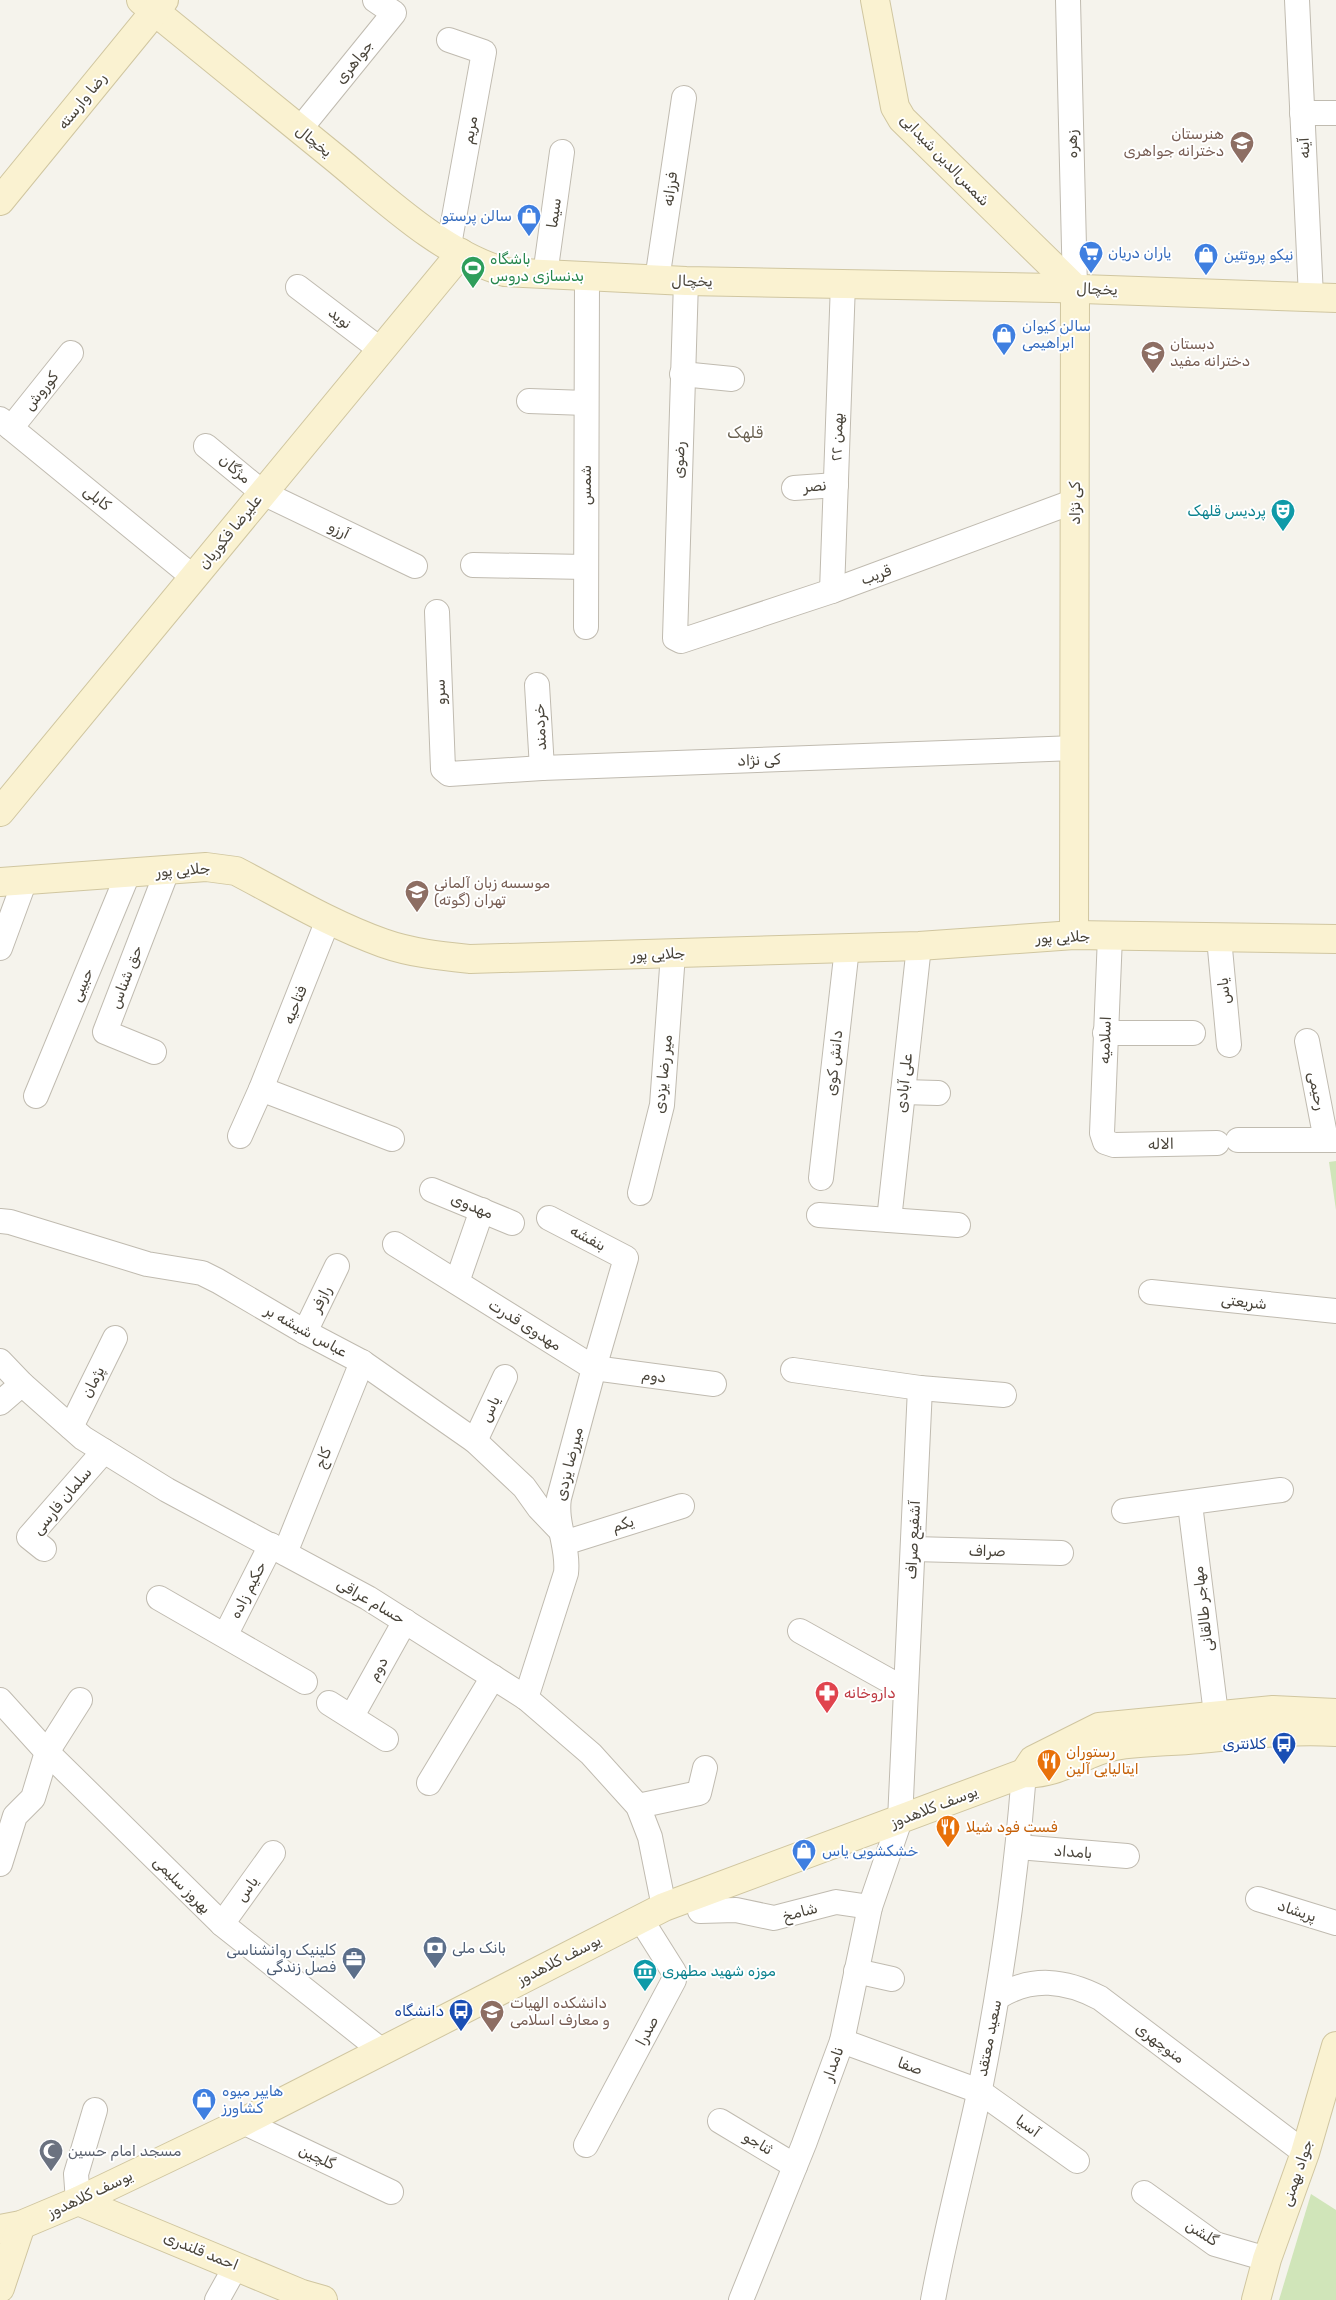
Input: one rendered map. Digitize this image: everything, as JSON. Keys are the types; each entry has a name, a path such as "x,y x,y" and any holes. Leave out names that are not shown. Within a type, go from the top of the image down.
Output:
{"street":[{"name":"جواهری","path":"300,130 394,13 375,0"},
{"name":"شمس‌الدین شیدایی","path":"875,0 895,107 902,119 1075,288"},
{"name":"زهره","path":"1068,0 1075,288"},
{"name":"آینه","path":"1297,0 1302,113 1323,297"},
{"name":"یخچال","path":"153,4 300,130 411,220 455,249 488,267 505,272 686,281 843,282 1323,297"},
{"name":"رضا وارسته","path":"0,201 153,4"},
{"name":"مریم","path":"449,40 484,52 455,249"},
{"name":"فرزانه","path":"657,280 684,98"},
{"path":"1302,113 1336,113"},
{"name":"سیما","path":"545,275 562,152"},
{"name":"علیرضا فکوریان","path":"0,812 381,350 455,249"},
{"name":"شمس","path":"586,277 586,627"},
{"name":"رضوی","path":"675,638 686,281"},
{"name":"۲۲ بهمن","path":"832,591 843,282"},
{"name":"نوید","path":"298,287 381,350"},
{"name":"کی نژاد","path":"1074,935 1075,288"},
{"name":"کوروش","path":"6,424 71,353"},
{"path":"682,374 732,378"},
{"path":"529,401 586,403"},
{"name":"کابلی","path":"6,424 193,577"},
{"name":"مژگان","path":"206,446 263,493"},
{"name":"نصر","path":"794,488 836,485"},
{"name":"آرزو","path":"263,493 415,566"},
{"name":"قریب","path":"675,638 681,641 832,591 1075,500"},
{"path":"473,565 586,567"},
{"name":"سرو","path":"437,612 443,769 445,772"},
{"name":"خردمند","path":"537,686 542,768"},
{"name":"کی نژاد","path":"445,772 449,774 542,768 1074,748"},
{"name":"جلایی پور","path":"13,881 206,867 236,871 328,920 384,944 427,954 470,959 919,946 1074,935 1336,939"},
{"name":"حق شناس","path":"154,1052 104,1032 167,871"},
{"name":"حبیبی","path":"36,1096 128,874"},
{"path":"0,948 13,881"},
{"name":"فتاحیه","path":"240,1136 261,1089 328,920"},
{"name":"اسلامیه","path":"1105,1142 1102,1133 1110,936"},
{"name":"یاس","path":"1219,938 1229,1045"},
{"name":"علی آبادی","path":"889,1220 919,946"},
{"name":"دانش کوی","path":"821,1178 847,948"},
{"name":"میر رضا یزدی","path":"640,1193 662,1106 673,954"},
{"path":"1105,1033 1193,1033"},
{"name":"رحیمی","path":"1228,1142 1331,1140 1306,1041"},
{"path":"261,1089 392,1139"},
{"path":"903,1092 938,1093"},
{"name":"الاله","path":"1105,1142 1114,1145 1228,1142"},
{"name":"مهدوی","path":"432,1190 512,1222"},
{"path":"457,1282 482,1210"},
{"path":"819,1215 958,1225"},
{"name":"بنفشه","path":"549,1218 626,1258"},
{"name":"عباس شیشه بر","path":"0,1221 10,1222 147,1264 202,1273 218,1281 305,1332 362,1362 475,1441 524,1487 563,1537"},
{"name":"مهدوی قدرت","path":"395,1244 594,1368"},
{"name":"میررضا یزدی","path":"526,1698 566,1573 567,1561 558,1517 559,1498 626,1258"},
{"name":"رازفر","path":"305,1332 337,1266"},
{"name":"شریعتی","path":"1151,1292 1336,1311"},
{"name":"پژمان","path":"71,1427 115,1338"},
{"name":"حسام عراقی","path":"0,1361 22,1384 71,1427 104,1451 167,1490 368,1598 526,1698 591,1754 638,1806 650,1837 652,1913"},
{"name":"کاج","path":"278,1549 362,1362"},
{"name":"دوم","path":"594,1368 714,1384"},
{"path":"793,1370 920,1388 1004,1395"},
{"name":"یاس","path":"475,1441 505,1377"},
{"path":"0,1403 22,1384"},
{"name":"آشفیع صراف","path":"900,1820 920,1388"},
{"name":"سلمان فارسی","path":"44,1549 29,1537 104,1451"},
{"path":"1124,1511 1190,1504 1281,1490"},
{"name":"مهاجر طالقانی","path":"1190,1504 1218,1726"},
{"name":"یکم","path":"563,1537 682,1506"},
{"name":"حکیم زاده","path":"226,1634 278,1549"},
{"name":"صراف","path":"913,1550 1061,1553"},
{"name":"حکیم زاده","path":"159,1598 226,1634 305,1682"},
{"name":"دوم","path":"352,1716 405,1621"},
{"path":"800,1631 906,1690"},
{"path":"429,1783 493,1677"},
{"name":"بهروز سلیمی","path":"0,1700 47,1752 222,1924 382,2050"},
{"path":"0,1864 15,1816 33,1798 47,1752 80,1700"},
{"path":"329,1703 386,1739"},
{"name":"یوسف کلاهدوز","path":"10,2227 78,2201 243,2122 652,1913 1024,1773 1037,1774 1049,1772 1114,1746 1218,1726 1274,1710 1336,1713"},
{"name":"یوسف کلاهدوز","path":"1218,1726 1336,1732"},
{"path":"638,1806 699,1793 705,1768"},
{"name":"سعید معتقد","path":"933,2300 943,2242 979,2091 998,1997 1018,1848 1024,1773"},
{"name":"نامدار","path":"741,2300 842,2042 870,1907 900,1820"},
{"name":"بامداد","path":"1018,1848 1127,1856"},
{"name":"یاس","path":"222,1924 273,1853"},
{"name":"پریشاد","path":"1258,1899 1336,1924"},
{"name":"شامخ","path":"700,1911 736,1910 774,1918 836,1902 870,1907"},
{"name":"صدرا","path":"586,2145 674,1980 674,1972 652,1913"},
{"path":"856,1971 892,1978"},
{"name":"منوچهری","path":"998,1997 1019,1986 1042,1983 1063,1983 1091,1993 1305,2153"},
{"name":"صفا","path":"842,2042 979,2091"},
{"name":"جواد بهمنی","path":"1256,2300 1267,2259 1305,2153 1336,2046"},
{"name":"آسیا","path":"979,2091 1077,2161"},
{"path":"78,2201 76,2174 95,2110"},
{"name":"ثناجو","path":"720,2120 795,2166"},
{"name":"گلچین","path":"243,2122 391,2192"},
{"name":"گلشن","path":"1144,2192 1216,2244 1267,2259"},
{"name":"احمد قلندری","path":"78,2201 302,2294 323,2300"},
{"path":"0,2288 10,2227"},
{"path":"217,2300 236,2266"}],"green space":[{"path":"1336,1161 1336,1210 1329,1162"},
{"path":"1311,2194 1336,2210 1336,2300 1279,2300"}],"place":[{"name":"هنرستان دخترانه جواهری","path":"1242,164"},
{"name":"سالن پرستو","path":"529,237"},
{"name":"یاران دریان","path":"1091,274"},
{"name":"نیکو پروتئین","path":"1206,276"},
{"name":"باشگاه بدنسازی دروس","path":"473,289"},
{"name":"سالن کیوان ابراهیمی","path":"1004,356"},
{"name":"دبستان دخترانه مفید","path":"1153,374"},
{"name":"پردیس قلهک","path":"1283,532"},
{"name":"موسسه زبان آلمانی تهران (گوته)","path":"417,913"},
{"name":"داروخانه","path":"827,1714"},
{"name":"کلانتری","path":"1284,1765"},
{"name":"رستوران ایتالیایی آلین","path":"1049,1782"},
{"name":"فست فود شیلا","path":"948,1848"},
{"name":"خشکشویی یاس","path":"804,1872"},
{"name":"بانک ملی","path":"435,1969"},
{"name":"کلینیک روانشناسی فصل زندگی","path":"354,1980"},
{"name":"موزه شهید مطهری","path":"645,1992"},
{"name":"دانشگاه","path":"461,2032"},
{"name":"دانشکده الهیات و معارف اسلامی","path":"492,2033"},
{"name":"هایپر میوه کشاورز","path":"204,2121"},
{"name":"مسجد امام حسین","path":"51,2172"}],"district":[{"name":"قلهک","path":"745,432"}]}
